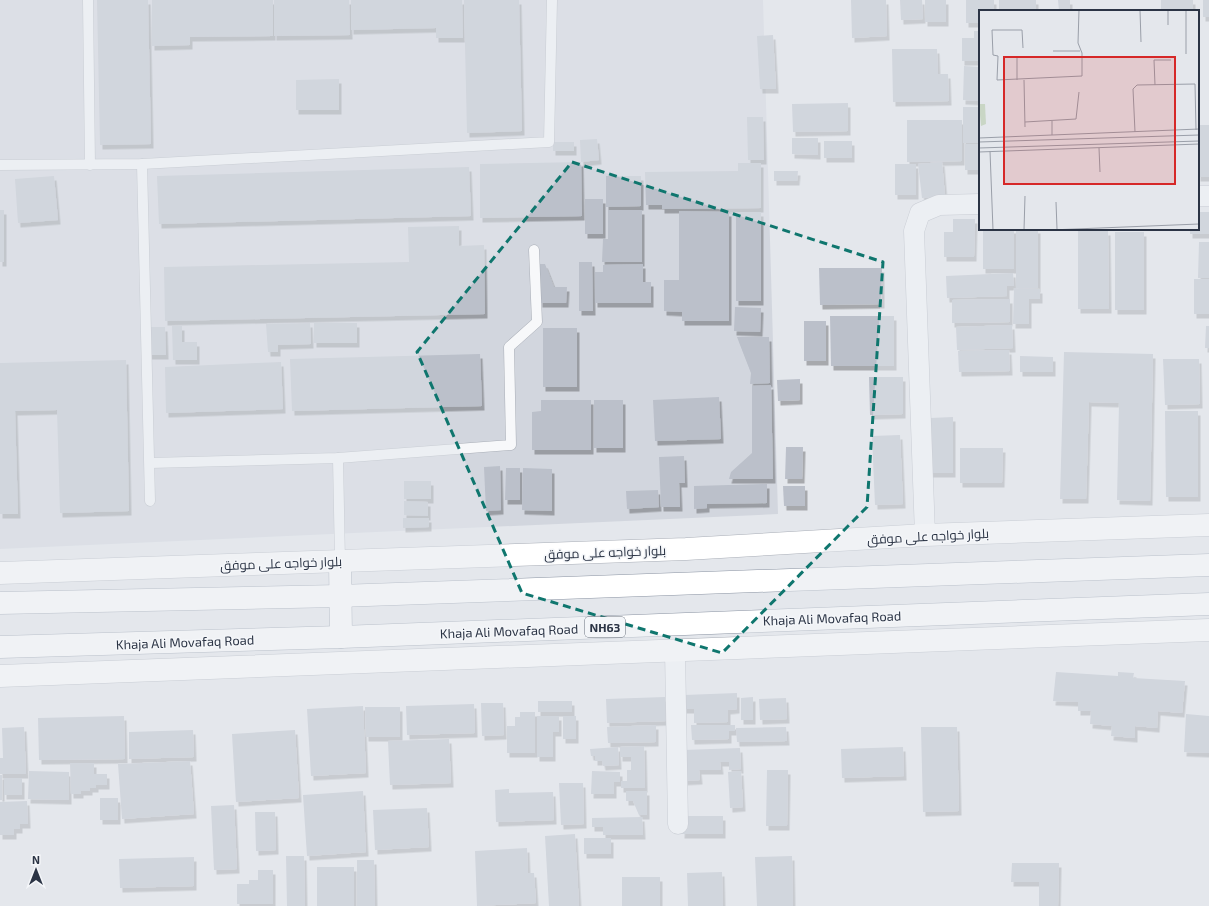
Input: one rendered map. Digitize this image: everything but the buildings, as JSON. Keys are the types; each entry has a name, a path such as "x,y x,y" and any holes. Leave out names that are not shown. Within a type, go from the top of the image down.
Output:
{"main road":[{"name":"بلوار خواجه علی موفق","path":"0,572 686,549 925,536 1209,525"},
{"path":"340,561 339,596 341,637"},
{"path":"0,603 339,596 1209,565"},
{"name":"Khaja Ali Movafaq Road","path":"0,647 341,637 1209,604"},
{"path":"0,676 1209,630"}],"street":[{"path":"925,536 914,231 920,213 939,205 979,204"},
{"path":"675,650 678,824"}],"lane":[{"path":"88,0 90,165"},
{"path":"0,165 142,164 549,142 552,0"},
{"path":"142,164 150,501"},
{"path":"150,463 338,458 511,445 509,347 537,322 534,250"},
{"path":"338,458 340,561"}],"highlighted area":[{"path":"572,162 883,262 867,507 722,653 522,593 417,352"}],"shaded area":[{"path":"0,0 763,0 778,514 0,549"}]}
